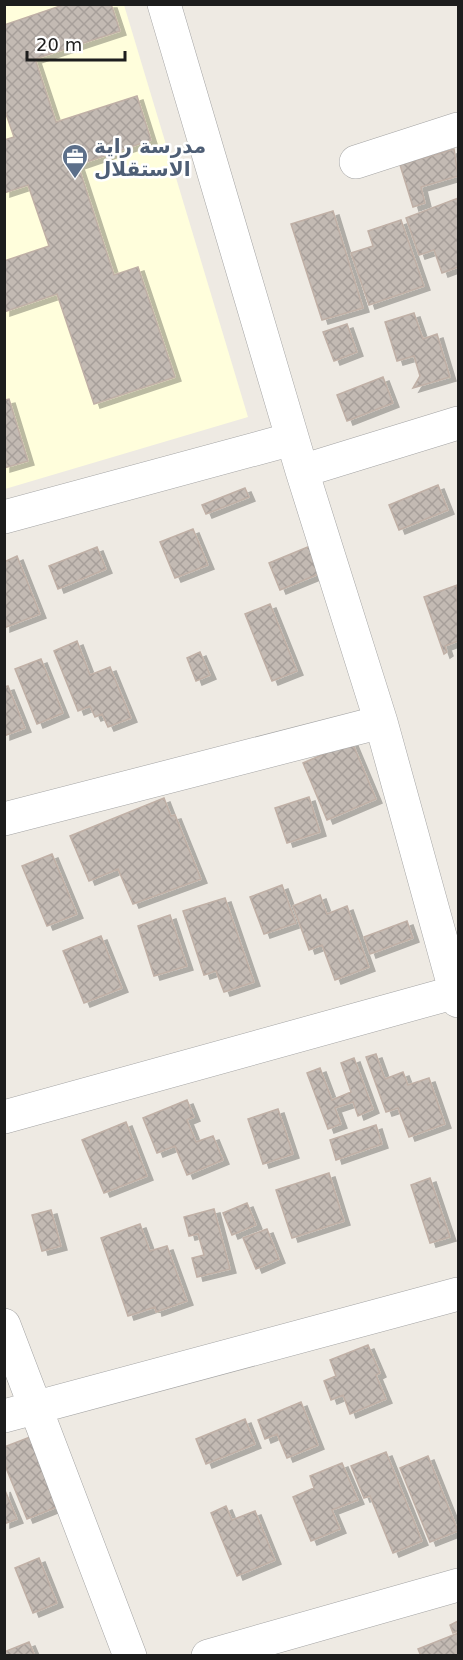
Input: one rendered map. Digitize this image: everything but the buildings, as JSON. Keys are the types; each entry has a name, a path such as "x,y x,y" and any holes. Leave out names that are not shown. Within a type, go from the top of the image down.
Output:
{"street":[{"path":"4,1117 457,996 381,722 292,439 164,4"},
{"path":"356,162 459,129"},
{"path":"302,471 459,423"},
{"path":"4,517 292,439"},
{"path":"4,819 381,722"},
{"path":"4,1416 459,1294"},
{"path":"4,1325 130,1656"},
{"path":"208,1656 459,1585"}],"shaded area":[{"path":"5,5 124,5 248,417 5,489"}],"place":[{"name":"مدرسة راية الاستقلال","path":"75,180"}]}
